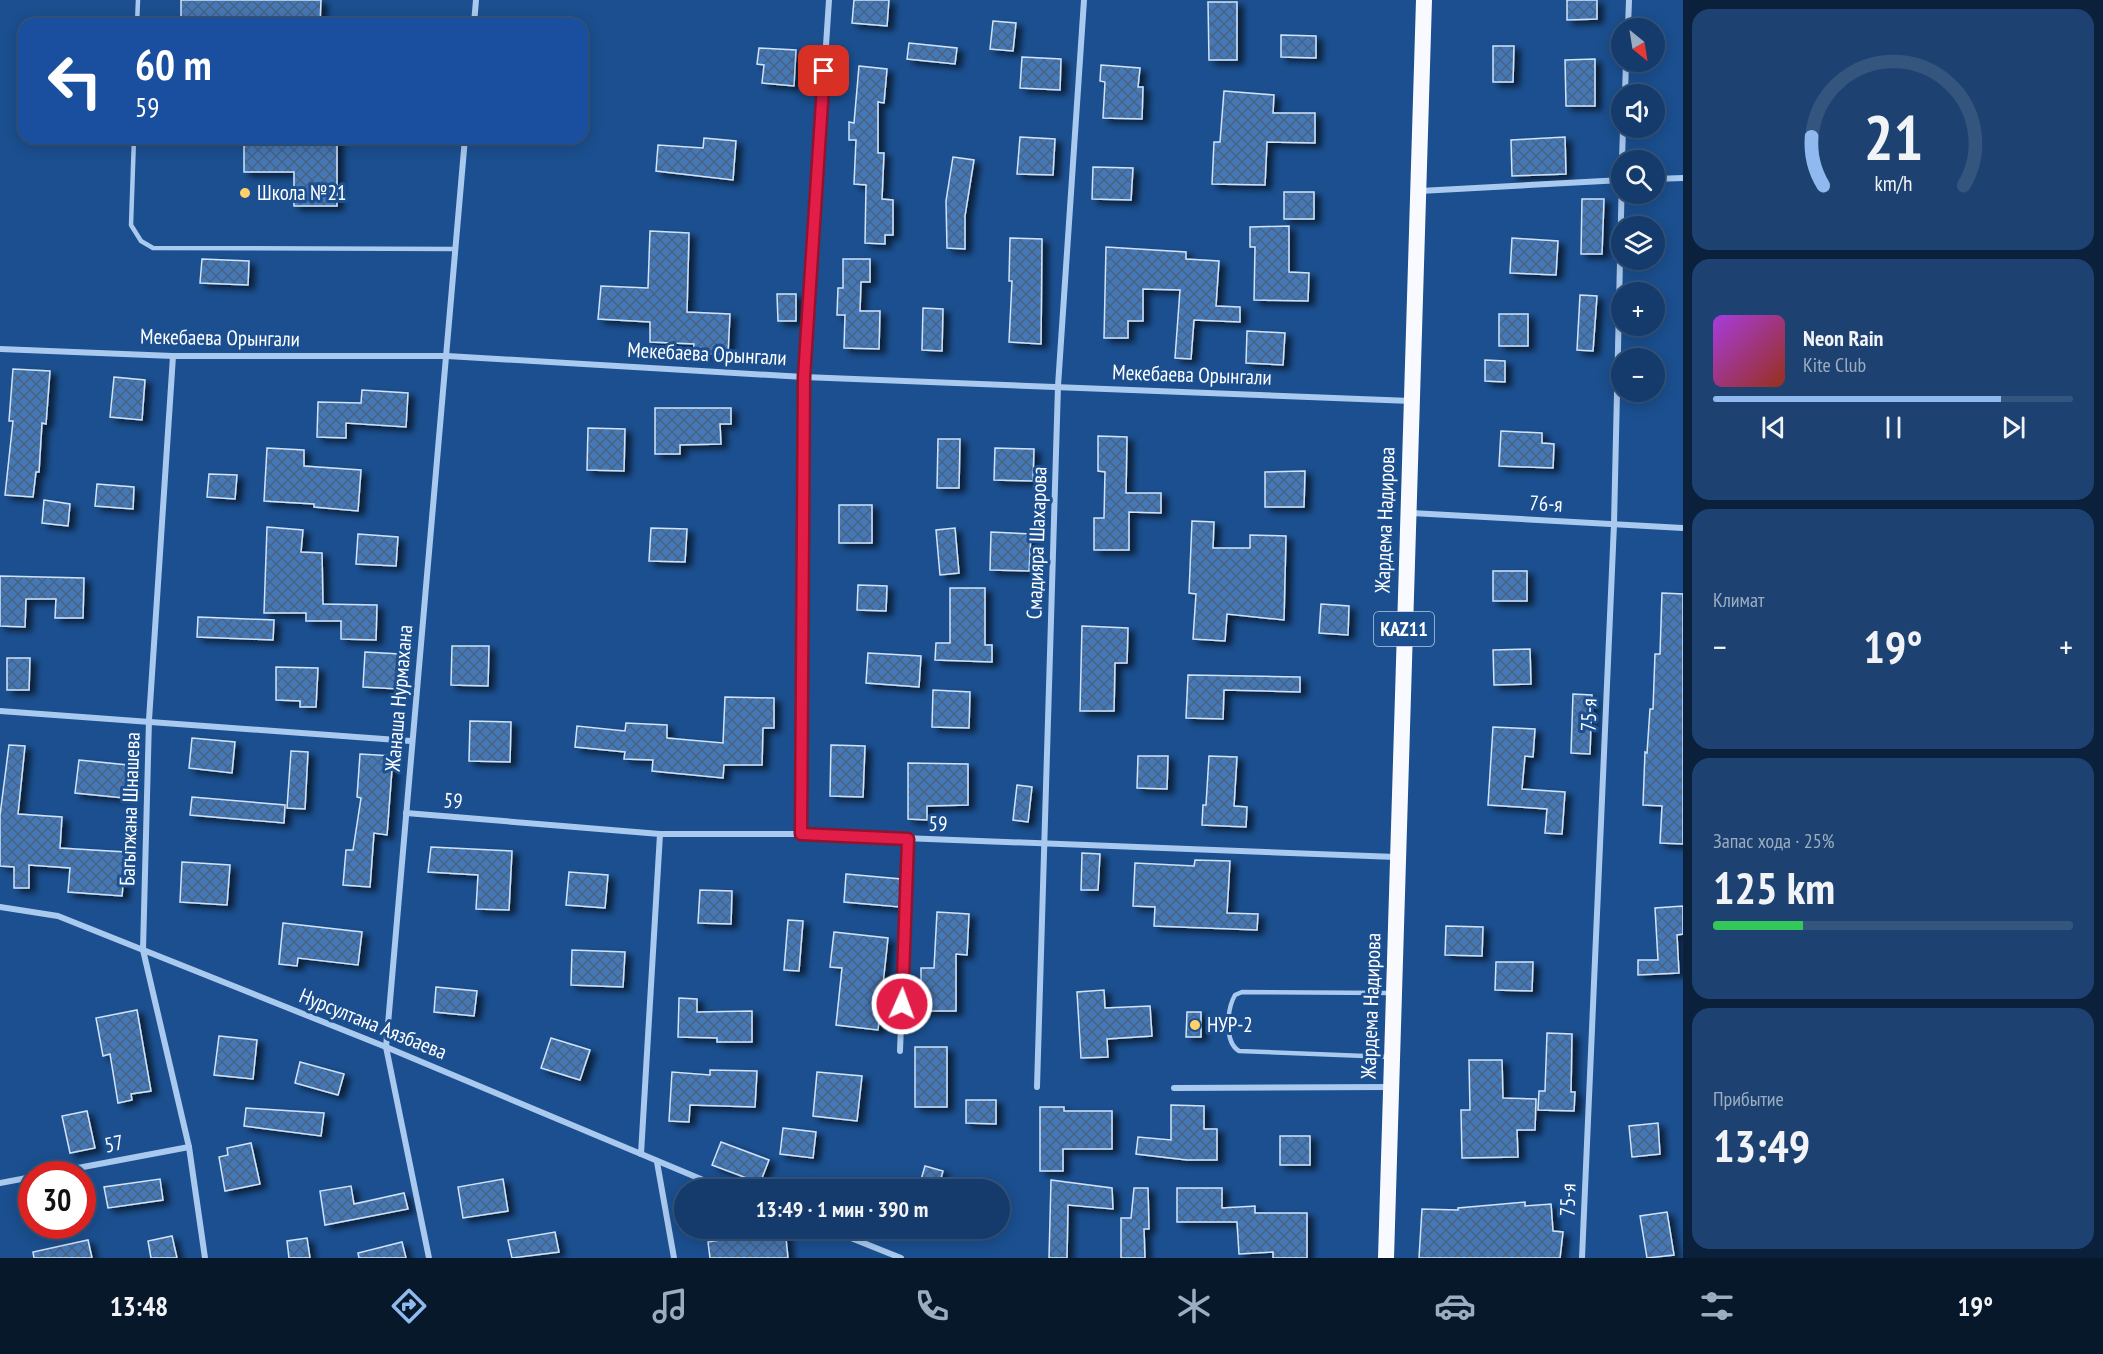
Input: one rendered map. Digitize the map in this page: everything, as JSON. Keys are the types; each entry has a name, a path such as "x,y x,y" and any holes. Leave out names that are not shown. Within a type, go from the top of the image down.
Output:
{"highway":[{"name":"Жардема Надирова","path":"1386,1258 1424,0"}],"street":[{"path":"474,18 476,0"},
{"path":"801,834 804,377 829,0"},
{"name":"Смадияра Шахарова","path":"1037,1087 1058,386 1084,0"},
{"path":"1628,18 1629,0"},
{"name":"Жанаша Нурмахана","path":"429,1258 386,1047 465,144"},
{"path":"1665,179 1683,178"},
{"path":"1420,191 1611,181"},
{"name":"75-я","path":"1582,1258 1614,524 1621,204"},
{"name":"Мекебаева Орынгали","path":"0,349 173,356 447,356 804,377 1411,401"},
{"name":"Багытжана Шнашева","path":"173,356 149,720 143,950 189,1147 205,1258"},
{"name":"76-я","path":"1408,513 1683,528"},
{"path":"0,711 149,720 411,741"},
{"name":"59","path":"406,813 660,834 801,834 1046,845 1397,856"},
{"path":"641,1154 660,834"},
{"path":"900,1051 908,839"},
{"name":"Нурсултана Аязбаева","path":"0,907 58,916 386,1047 700,1179"},
{"path":"1174,1088 1391,1087"},
{"name":"57","path":"96,1165 189,1147"},
{"path":"657,1162 674,1258"},
{"path":"0,1183 18,1180"},
{"path":"854,1239 901,1258"}],"lane":[{"path":"137,18 138,0"},
{"path":"134,144 131,225 141,241 153,248 456,249"},
{"path":"1392,1057 1239,1051 1232,1047 1229,1040 1231,1001 1235,995 1242,992 1393,993"}],"building":[{"path":"181,0 321,0 320,18 181,18"},
{"path":"854,0 889,0 887,26 852,23"},
{"path":"1567,0 1597,0 1597,19 1567,20"},
{"path":"1208,2 1237,2 1237,60 1209,60"},
{"path":"993,21 1016,23 1013,51 990,49"},
{"path":"1281,35 1316,36 1316,58 1281,57"},
{"path":"909,43 957,48 955,64 907,59"},
{"path":"1493,46 1514,46 1513,82 1493,82"},
{"path":"759,48 796,50 794,86 762,83 764,65 757,64"},
{"path":"1022,57 1061,59 1060,90 1020,88"},
{"path":"1595,59 1595,106 1566,106 1565,60"},
{"path":"1101,65 1140,68 1138,87 1143,87 1142,119 1103,118 1105,82 1100,81"},
{"path":"859,66 887,69 884,103 878,102 878,153 884,153 882,199 893,200 893,235 885,235 885,244 865,243 866,185 854,184 856,140 849,140 849,122 854,123"},
{"path":"1224,91 1274,95 1273,113 1315,113 1315,143 1267,142 1265,185 1212,184 1214,142 1220,142"},
{"path":"1020,137 1055,139 1053,175 1017,174"},
{"path":"1565,137 1566,174 1512,176 1511,140"},
{"path":"704,138 736,141 733,180 656,171 658,145 703,148"},
{"path":"244,144 337,144 337,206 294,206 294,172 244,172"},
{"path":"953,157 974,160 965,216 965,249 947,248 946,201"},
{"path":"1093,167 1133,168 1131,200 1092,199"},
{"path":"1284,192 1314,192 1314,219 1284,219"},
{"path":"1582,199 1604,199 1602,254 1581,254"},
{"path":"1289,226 1289,272 1309,273 1308,301 1254,300 1255,247 1250,247 1250,227"},
{"path":"650,231 689,233 687,312 730,314 728,354 693,354 694,344 650,342 650,322 598,319 601,286 648,288"},
{"path":"1010,238 1042,239 1041,344 1009,342 1012,281 1009,281"},
{"path":"1512,238 1558,241 1556,275 1510,273"},
{"path":"1106,247 1186,252 1186,259 1219,261 1216,306 1240,307 1240,322 1194,320 1191,359 1175,358 1180,290 1143,289 1143,321 1128,321 1128,338 1104,338"},
{"path":"202,259 249,261 248,285 200,283"},
{"path":"843,259 870,259 870,282 861,282 860,311 880,311 879,349 844,348 845,315 837,315 838,288 843,288"},
{"path":"777,294 796,294 796,321 778,321"},
{"path":"1580,295 1597,296 1593,351 1577,350"},
{"path":"923,308 943,309 942,351 922,350"},
{"path":"1499,314 1528,314 1528,346 1499,346"},
{"path":"1247,331 1285,333 1283,365 1246,363"},
{"path":"1485,360 1505,361 1505,382 1485,381"},
{"path":"13,369 50,371 46,424 42,423 39,472 36,472 33,497 5,495 13,421 9,421"},
{"path":"114,377 145,380 142,420 110,417"},
{"path":"362,390 408,393 406,427 346,423 346,438 317,437 318,402 361,403"},
{"path":"655,408 731,408 731,424 720,424 721,444 680,445 680,454 655,454"},
{"path":"588,428 625,429 624,471 587,470"},
{"path":"1501,431 1542,433 1542,443 1554,444 1553,468 1499,466"},
{"path":"1098,436 1127,437 1126,493 1161,493 1161,513 1129,512 1129,550 1094,550 1094,518 1104,518 1105,472 1098,471"},
{"path":"938,439 960,439 959,488 937,488"},
{"path":"267,448 304,450 304,466 361,470 358,511 314,507 314,504 264,501"},
{"path":"995,448 1034,449 1033,481 994,480"},
{"path":"1305,471 1304,507 1265,507 1265,472"},
{"path":"209,474 237,475 235,499 207,497"},
{"path":"97,484 134,487 133,509 95,506"},
{"path":"44,500 70,504 68,526 42,523"},
{"path":"839,505 872,505 872,543 839,543"},
{"path":"1192,521 1214,522 1213,548 1250,548 1250,535 1286,536 1284,620 1227,614 1225,641 1193,639 1196,594 1189,593"},
{"path":"267,527 303,530 301,552 322,553 323,604 377,605 376,640 341,639 341,621 306,621 306,613 264,613"},
{"path":"651,528 687,529 685,562 649,561"},
{"path":"955,528 959,573 940,575 936,530"},
{"path":"991,532 1031,534 1029,571 990,570"},
{"path":"358,534 398,537 396,566 356,564"},
{"path":"1493,571 1527,571 1527,601 1493,601"},
{"path":"0,576 84,578 83,618 55,618 56,599 26,599 25,627 0,626"},
{"path":"858,585 887,586 886,611 857,610"},
{"path":"950,588 985,588 985,645 992,645 992,662 935,660 936,643 950,643"},
{"path":"1662,593 1683,594 1683,844 1660,843 1662,806 1643,805 1645,752 1647,753 1650,709 1653,709 1655,654 1660,654"},
{"path":"1321,604 1349,606 1348,635 1319,633"},
{"path":"198,617 274,620 273,640 197,637"},
{"path":"1082,626 1128,628 1127,663 1115,663 1114,711 1080,711"},
{"path":"452,646 489,646 488,686 451,685"},
{"path":"1530,649 1531,684 1494,685 1493,650"},
{"path":"365,652 400,654 399,689 363,687"},
{"path":"868,653 921,656 919,687 866,683"},
{"path":"7,658 30,658 29,690 7,690"},
{"path":"276,667 318,668 316,707 300,707 300,701 276,700"},
{"path":"1188,675 1300,677 1300,692 1224,690 1223,719 1186,718"},
{"path":"933,690 970,692 969,728 932,727"},
{"path":"1573,694 1592,695 1590,754 1571,753"},
{"path":"725,697 774,698 774,728 763,728 762,765 724,765 723,778 652,771 653,760 624,759 625,752 575,747 577,726 625,731 626,723 667,725 667,738 723,743"},
{"path":"470,721 511,722 510,762 469,761"},
{"path":"1493,727 1535,729 1533,757 1525,756 1522,789 1565,792 1562,834 1545,833 1547,809 1488,805"},
{"path":"192,738 235,742 232,773 189,768"},
{"path":"9,745 25,746 18,814 62,817 60,848 126,852 122,896 68,892 70,868 29,865 29,888 14,888 14,867 0,866 0,815"},
{"path":"831,745 865,746 863,797 830,796"},
{"path":"291,751 308,752 305,809 287,808"},
{"path":"360,754 393,756 387,835 374,833 370,887 343,885 346,850 353,850 361,798 357,797"},
{"path":"1138,756 1168,756 1167,789 1137,788"},
{"path":"1209,756 1237,757 1234,806 1247,807 1246,827 1202,825 1203,805 1206,805"},
{"path":"79,760 128,765 124,798 75,793"},
{"path":"908,763 968,764 968,805 927,806 927,820 908,819"},
{"path":"1017,785 1032,787 1028,822 1013,820"},
{"path":"192,797 285,805 284,823 190,815"},
{"path":"431,847 512,851 509,910 476,909 478,875 428,872"},
{"path":"1082,853 1100,854 1098,890 1081,890"},
{"path":"1195,860 1230,861 1227,913 1258,914 1257,930 1154,926 1155,907 1133,906 1135,863 1194,866"},
{"path":"182,862 230,865 227,905 180,902"},
{"path":"569,872 608,875 605,908 566,905"},
{"path":"846,874 901,879 900,907 844,902"},
{"path":"700,890 732,891 731,924 698,923"},
{"path":"1683,906 1683,934 1677,935 1679,973 1638,975 1638,960 1658,960 1655,908"},
{"path":"937,912 969,914 967,955 956,954 956,1011 921,1011 921,968 934,968"},
{"path":"788,920 803,921 799,971 784,970"},
{"path":"283,923 362,932 358,965 298,958 297,966 279,964"},
{"path":"1446,926 1483,927 1482,956 1445,955"},
{"path":"834,932 888,938 878,1030 836,1025 842,968 830,967"},
{"path":"572,950 625,952 623,987 571,985"},
{"path":"1496,962 1533,962 1532,991 1495,990"},
{"path":"436,987 477,991 474,1016 434,1012"},
{"path":"1104,990 1105,1008 1150,1006 1152,1036 1107,1039 1108,1057 1081,1058 1077,992"},
{"path":"679,998 697,999 697,1012 752,1011 752,1042 717,1042 717,1038 678,1037"},
{"path":"137,1010 151,1091 131,1094 132,1100 118,1103 110,1054 103,1056 96,1018"},
{"path":"1187,1012 1201,1012 1201,1037 1186,1037"},
{"path":"1547,1033 1572,1034 1571,1092 1575,1092 1574,1111 1538,1110 1539,1091 1545,1091"},
{"path":"219,1036 257,1040 253,1079 214,1075"},
{"path":"551,1038 590,1050 580,1080 541,1068"},
{"path":"915,1047 947,1047 947,1107 915,1107"},
{"path":"1469,1060 1502,1060 1503,1098 1536,1099 1535,1130 1517,1130 1518,1157 1462,1158 1461,1110 1470,1110"},
{"path":"300,1062 344,1074 338,1095 295,1083"},
{"path":"710,1070 757,1071 755,1107 690,1105 689,1122 669,1121 672,1072 710,1075"},
{"path":"817,1072 862,1076 857,1121 813,1116"},
{"path":"966,1100 996,1100 996,1124 966,1123"},
{"path":"1171,1105 1204,1106 1204,1129 1217,1129 1217,1160 1187,1160 1136,1154 1138,1137 1171,1140"},
{"path":"1040,1107 1064,1107 1064,1111 1112,1111 1112,1149 1063,1149 1063,1171 1040,1171"},
{"path":"246,1108 324,1113 321,1136 244,1126"},
{"path":"87,1111 95,1148 70,1153 62,1116"},
{"path":"1658,1123 1660,1154 1632,1157 1629,1126"},
{"path":"783,1128 816,1132 813,1158 780,1154"},
{"path":"1280,1136 1310,1136 1310,1165 1280,1165"},
{"path":"721,1142 769,1160 762,1179 749,1179 712,1165"},
{"path":"251,1143 260,1184 225,1191 219,1157 228,1155 227,1148"},
{"path":"925,1166 943,1171 941,1179 921,1179"},
{"path":"160,1179 163,1200 108,1208 104,1187"},
{"path":"503,1179 508,1211 463,1218 458,1187"},
{"path":"1051,1180 1112,1188 1113,1209 1068,1205 1067,1258 1049,1258"},
{"path":"351,1186 354,1204 404,1193 408,1209 325,1225 320,1191"},
{"path":"1134,1188 1148,1188 1149,1229 1144,1229 1145,1258 1121,1258 1121,1218 1131,1218"},
{"path":"1177,1188 1222,1188 1222,1208 1255,1206 1255,1213 1307,1213 1307,1258 1273,1258 1273,1252 1239,1254 1237,1222 1177,1222"},
{"path":"1525,1202 1525,1206 1551,1204 1553,1231 1563,1232 1560,1258 1419,1258 1422,1209 1458,1210 1458,1208"},
{"path":"1667,1212 1674,1255 1647,1258 1640,1216"},
{"path":"555,1232 559,1252 512,1258 508,1240"},
{"path":"172,1236 177,1258 151,1258 148,1241"},
{"path":"307,1238 310,1258 289,1258 287,1241"},
{"path":"726,1239 786,1239 788,1258 710,1258 708,1242"},
{"path":"88,1240 92,1258 34,1258 33,1252"},
{"path":"402,1242 406,1258 359,1258 358,1253"}],"place":[{"name":"Школа №21","path":"245,193"},
{"name":"НУР-2","path":"1195,1025"}],"route":[{"path":"824,71 804,377 801,834 908,839 902,1004"}]}
